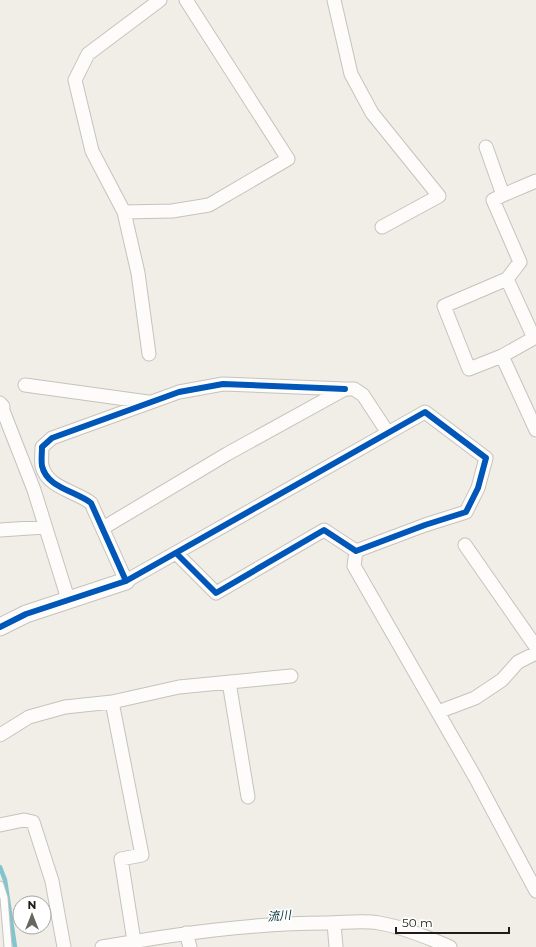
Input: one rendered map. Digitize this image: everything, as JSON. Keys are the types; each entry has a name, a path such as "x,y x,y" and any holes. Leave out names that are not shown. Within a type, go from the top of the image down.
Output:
{"street":[{"path":"149,354 138,274 124,212 92,151 75,80 88,54 160,0"},
{"path":"124,212 172,211 210,205 288,159 186,0"},
{"path":"334,0 351,74 372,113 439,196 382,227"},
{"path":"486,147 503,195"},
{"path":"507,279 534,338 502,356 469,369 444,306 507,279 520,262 493,200 536,181"},
{"path":"502,356 536,430"},
{"path":"126,581 92,503 84,497 67,491 51,482 42,467 42,447 52,438 179,392 223,384 354,389 363,395 388,433"},
{"path":"25,386 150,403"},
{"path":"103,528 227,454 345,389"},
{"path":"0,406 34,490 68,599"},
{"path":"0,627 26,614 126,581 425,412 486,458 478,488 466,512 356,551"},
{"path":"0,530 45,527"},
{"path":"176,553 216,593 324,530 356,551"},
{"path":"465,545 536,647"},
{"path":"356,551 354,566 475,777 536,891"},
{"path":"438,712 475,698 502,680 518,662 536,653"},
{"path":"0,735 29,717 65,707 112,702 179,687 291,676"},
{"path":"229,682 248,797"},
{"path":"112,702 142,855 121,859 134,941"},
{"path":"0,825 24,820 33,822 52,881 64,947"},
{"path":"102,947 215,929 297,923 376,922 414,933 450,947"},
{"path":"334,923 336,947"},
{"path":"186,933 190,947"}],"lane":[{"path":"0,886 4,898 8,947"}],"waterway":[{"name":"流川","path":"0,867 5,880 15,947"}],"cycle path":[{"path":"126,581 91,503 56,484 45,473 42,466 42,447 52,438 179,392 223,384 345,389"},
{"path":"0,627 26,614 126,581 425,412 486,458 478,488 466,512 425,525 356,551 324,530 216,593 176,553"}]}
